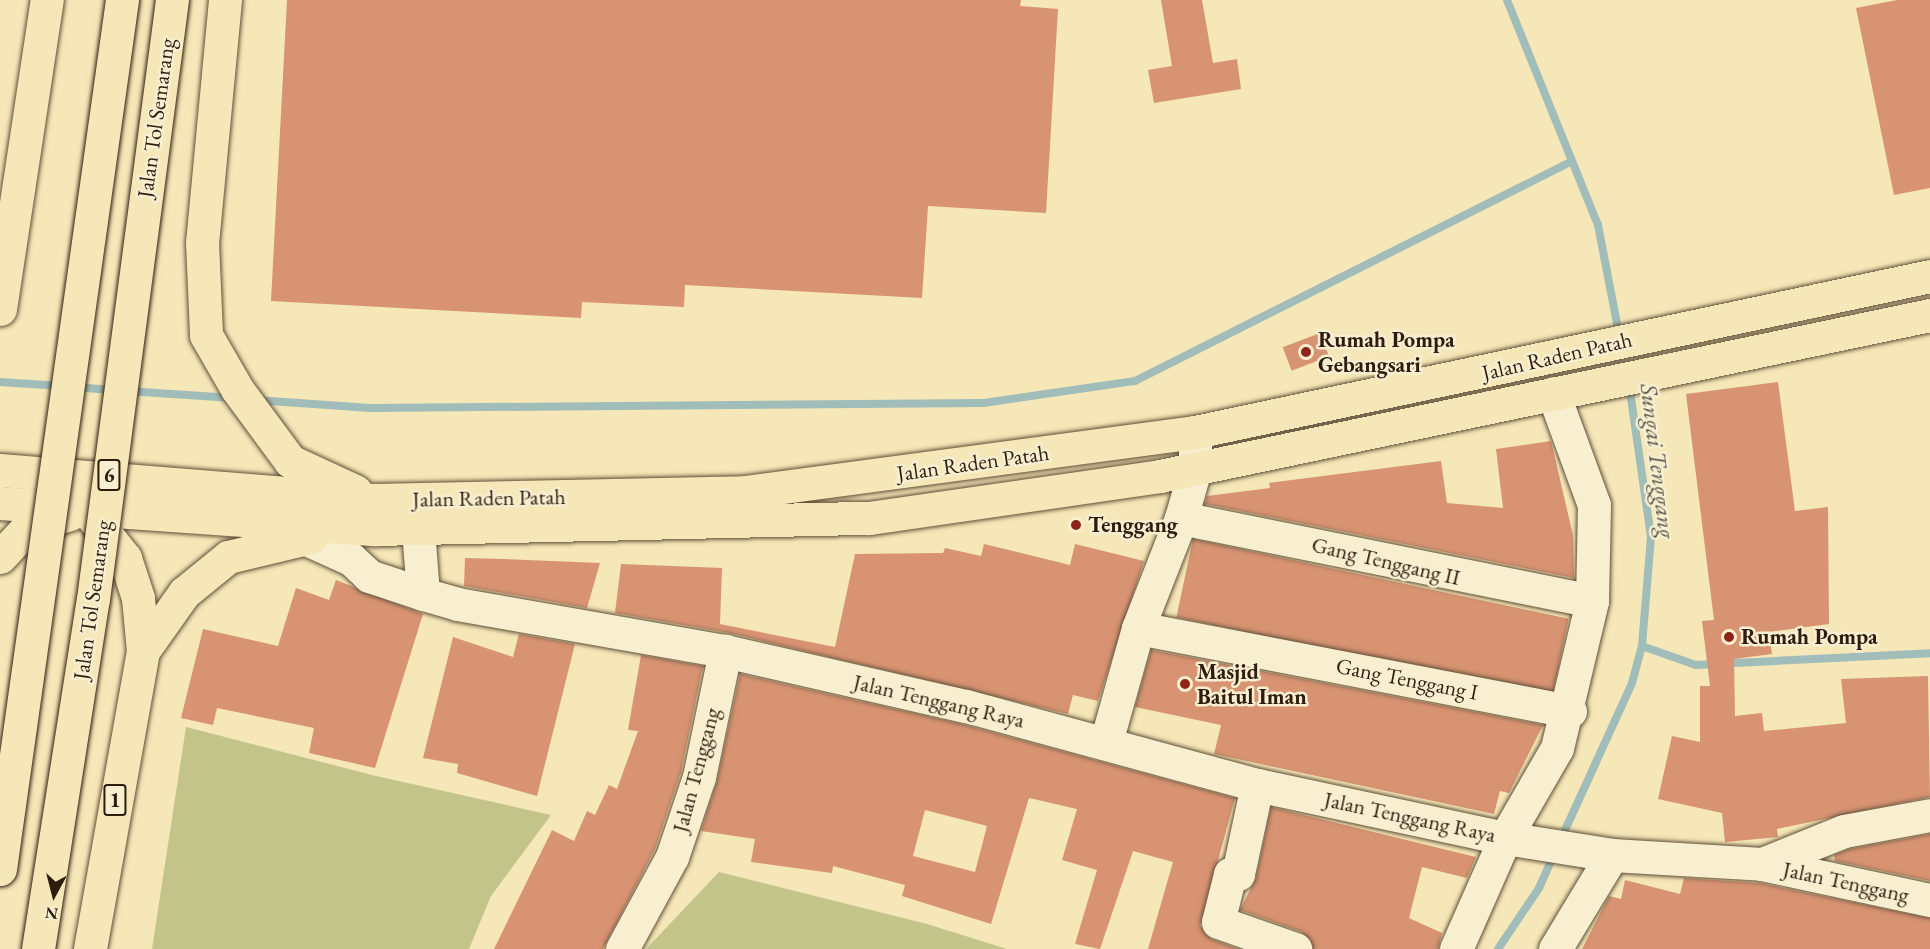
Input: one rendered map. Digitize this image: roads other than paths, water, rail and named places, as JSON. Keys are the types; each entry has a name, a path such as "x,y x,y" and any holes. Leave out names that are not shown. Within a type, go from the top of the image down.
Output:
{"highway":[{"path":"0,309 47,0"},
{"path":"0,869 122,0"},
{"name":"Jalan Tol Semarang","path":"38,949 93,599 172,0"},
{"path":"225,0 202,242 206,335 290,461 374,514"},
{"name":"Jalan Raden Patah","path":"87,510 374,514 746,492 1195,432 1543,361 1666,330 1930,276"},
{"path":"1826,298 1832,335"},
{"name":"Jalan Raden Patah","path":"0,470 213,488 374,514 418,529 869,518 1195,469 1930,315"},
{"path":"0,484 87,510"},
{"path":"0,557 28,527 87,510 213,488"},
{"path":"0,503 87,510"},
{"name":"1","path":"87,510 125,558 138,598 143,651 90,949"},
{"path":"143,651 184,594 228,556 304,538 374,514"}],"street":[{"path":"1456,949 1509,838 1548,769 1570,711 1592,601 1594,505 1555,393"},
{"path":"1106,742 1138,628 1181,518 1195,469 1195,432"},
{"name":"Gang Tenggang II","path":"1181,518 1592,601"},
{"path":"418,529 423,594"},
{"name":"Jalan Tenggang Raya","path":"304,538 351,559 369,576 423,594 725,651 1106,742 1257,785 1509,838 1604,854"},
{"name":"Gang Tenggang I","path":"1138,628 1570,711"},
{"name":"Jalan Tenggang","path":"622,949 672,857 699,777 725,651"},
{"path":"1257,785 1238,874 1230,874 1218,922 1295,949"},
{"path":"1555,949 1604,854 1762,864 1844,831 1930,815"},
{"name":"Jalan Tenggang","path":"1762,864 1930,900"}],"waterway":[{"name":"Sungai Tenggang","path":"1507,0 1598,225 1619,334"},
{"path":"255,400 371,408 984,403 1135,381 1572,161"},
{"path":"0,382 62,386"},
{"name":"Sungai Tenggang","path":"1561,839 1632,683 1642,646 1651,537 1629,385"},
{"path":"75,387 113,390"},
{"path":"126,391 233,398"},
{"path":"1642,646 1696,665 1930,653"},
{"name":"Sungai Tenggang","path":"1498,949 1539,888 1554,854"}],"place":[{"name":"Rumah Pompa Gebangsari","path":"1306,352"},
{"name":"Tenggang","path":"1076,525"},
{"name":"Rumah Pompa","path":"1729,637"},
{"name":"Masjid Baitul Iman","path":"1185,684"}]}
